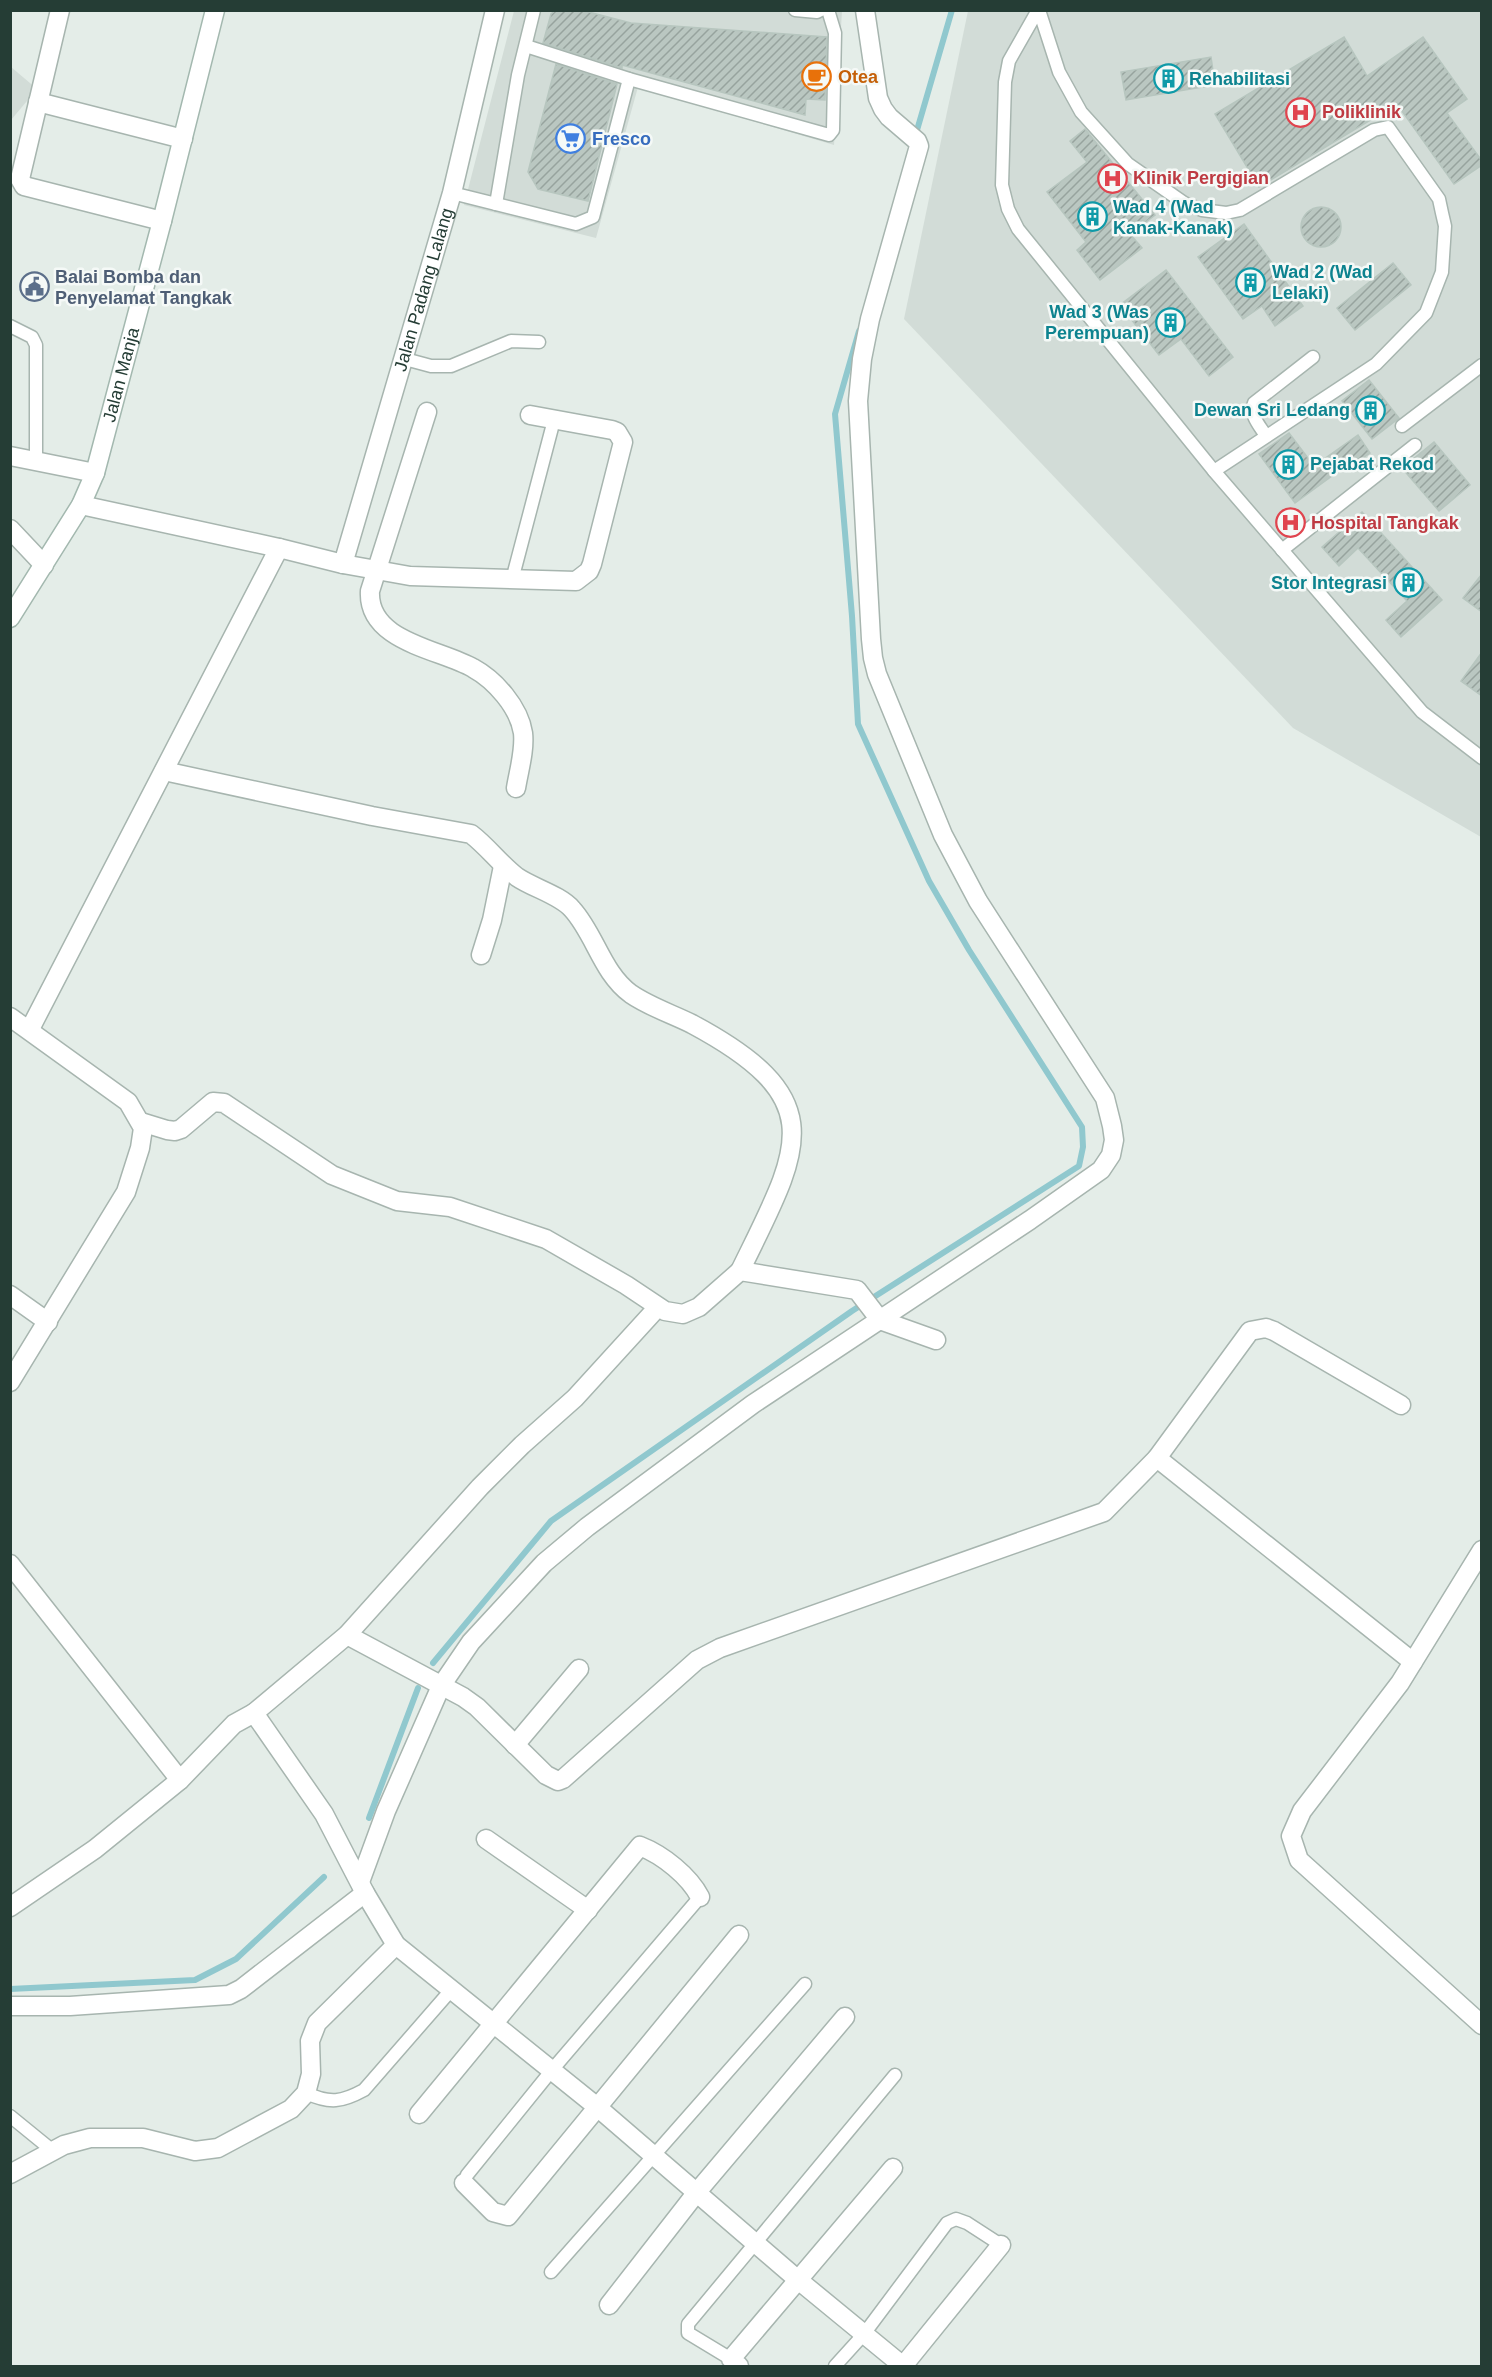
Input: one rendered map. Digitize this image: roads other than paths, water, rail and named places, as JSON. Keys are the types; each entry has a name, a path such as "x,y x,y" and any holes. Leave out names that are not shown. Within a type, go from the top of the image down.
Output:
{"street":[{"path":"60,10 20,179 24,186 162,221"},
{"name":"Jalan Manja","path":"10,618 81,505 95,473 215,10"},
{"name":"Jalan Padang Lalang","path":"343,564 452,193 495,10"},
{"path":"10,2006 70,2006 230,1995 242,1989 362,1888 386,1810 441,1686 471,1642 544,1563 604,1514 753,1404 878,1317 1101,1170 1111,1155 1114,1140 1105,1098 978,901 943,835 873,658 858,401 862,359 870,319 919,152 917,141 883,109 878,98 865,10"},
{"path":"38,102 183,139"},
{"path":"427,412 370,591 369,602 372,612 386,628 422,649 475,669 489,679 516,711 523,742 516,788"},
{"path":"81,505 343,564 410,576 568,582 576,580 589,571 623,447 621,436 617,432 530,416"},
{"path":"10,456 95,473"},
{"path":"10,529 44,565"},
{"path":"30,1029 279,548"},
{"path":"141,1122 175,1131 181,1129 213,1102 224,1102 332,1175 396,1201 450,1207 546,1239 626,1285 665,1311 682,1314 699,1307 740,1270 781,1185 792,1147 793,1129 788,1106 777,1086 759,1066 692,1024 657,1009 630,993 613,977 580,919 570,906 519,878 503,866 471,834 372,816 164,771"},
{"path":"480,955 492,920 503,866"},
{"path":"10,1017 30,1029 128,1102 141,1122 142,1128 140,1148 126,1191 10,1382"},
{"path":"740,1270 857,1290 878,1317 936,1340"},
{"path":"10,1295 48,1322"},
{"path":"10,1907 94,1849 180,1780 234,1724 254,1713 346,1635 410,1567 448,1520 480,1486 575,1398 658,1307"},
{"path":"346,1635 463,1697 477,1707 551,1780 558,1781 697,1660 734,1642 1104,1512 1157,1458 1244,1337 1258,1328 1275,1331 1401,1405"},
{"path":"1157,1458 1413,1662"},
{"path":"1482,1550 1400,1683 1302,1811 1291,1836 1299,1860 1482,2025"},
{"path":"10,1564 180,1780"},
{"path":"515,1745 579,1669"},
{"path":"254,1713 324,1814 362,1888 396,1945 596,2106 797,2279 903,2366 1001,2246"},
{"path":"486,1839 588,1910"},
{"path":"418,2114 640,1846 655,1851 695,1887 700,1897"},
{"path":"464,2183 492,2212 508,2216 596,2106 739,1935"},
{"path":"10,2174 53,2151 90,2138 114,2136 143,2138 195,2151 218,2148 291,2109 306,2093 311,2074 310,2041 317,2023 396,1945"},
{"path":"609,2306 697,2192 845,2017"},
{"path":"735,2363 797,2279 893,2168"}],"lane":[{"path":"496,204 518,75 534,10"},
{"path":"795,10 818,12 821,10"},
{"path":"526,46 828,135 833,130 835,33 828,10"},
{"path":"1038,10 1059,72 1081,112 1128,164 1184,203 1203,210 1233,213 1374,130 1388,127 1439,199 1445,226 1442,272 1426,313 1376,364 1214,471"},
{"path":"1038,10 1009,61 1005,82 1002,185 1008,209 1018,229 1214,471 1422,712 1482,758"},
{"path":"452,193 576,224 593,218 629,78"},
{"path":"10,326 32,337 36,345 36,461"},
{"path":"405,359 442,367 451,366 511,341 538,342"},
{"path":"1266,436 1253,416 1251,409 1254,403 1313,357"},
{"path":"1402,426 1482,365"},
{"path":"512,580 554,420"},
{"path":"1282,550 1415,446"},
{"path":"464,2183 467,2175 552,2070 700,1897"},
{"path":"551,2272 804,1984"},
{"path":"306,2093 320,2099 345,2100 364,2090 452,1989"},
{"path":"735,2363 688,2332 688,2324 895,2075"},
{"path":"10,2116 53,2151"},
{"path":"834,2367 864,2334 947,2223 956,2219 967,2223 1001,2246"}],"waterway":[{"path":"915,137 952,10"},
{"path":"433,1663 551,1521 852,1311 1079,1166 1083,1147 1082,1127 969,950 929,881 858,724 852,616 835,414 859,331"},
{"path":"369,1818 418,1688"},
{"path":"10,1989 195,1980 236,1959 324,1877"}],"place":[{"name":"Otea","path":"817,77"},
{"name":"Rehabilitasi","path":"1168,79"},
{"name":"Poliklinik","path":"1301,112"},
{"name":"Fresco","path":"571,139"},
{"name":"Klinik Pergigian","path":"1112,178"},
{"name":"Wad 4 (Wad Kanak-Kanak)","path":"1092,217"},
{"name":"Wad 2 (Wad Lelaki)","path":"1251,282"},
{"name":"Balai Bomba dan Penyelamat Tangkak","path":"34,287"},
{"name":"Wad 3 (Was Perempuan)","path":"1170,322"},
{"name":"Dewan Sri Ledang","path":"1371,410"},
{"name":"Pejabat Rekod","path":"1289,464"},
{"name":"Hospital Tangkak","path":"1290,523"},
{"name":"Stor Integrasi","path":"1408,583"}]}
